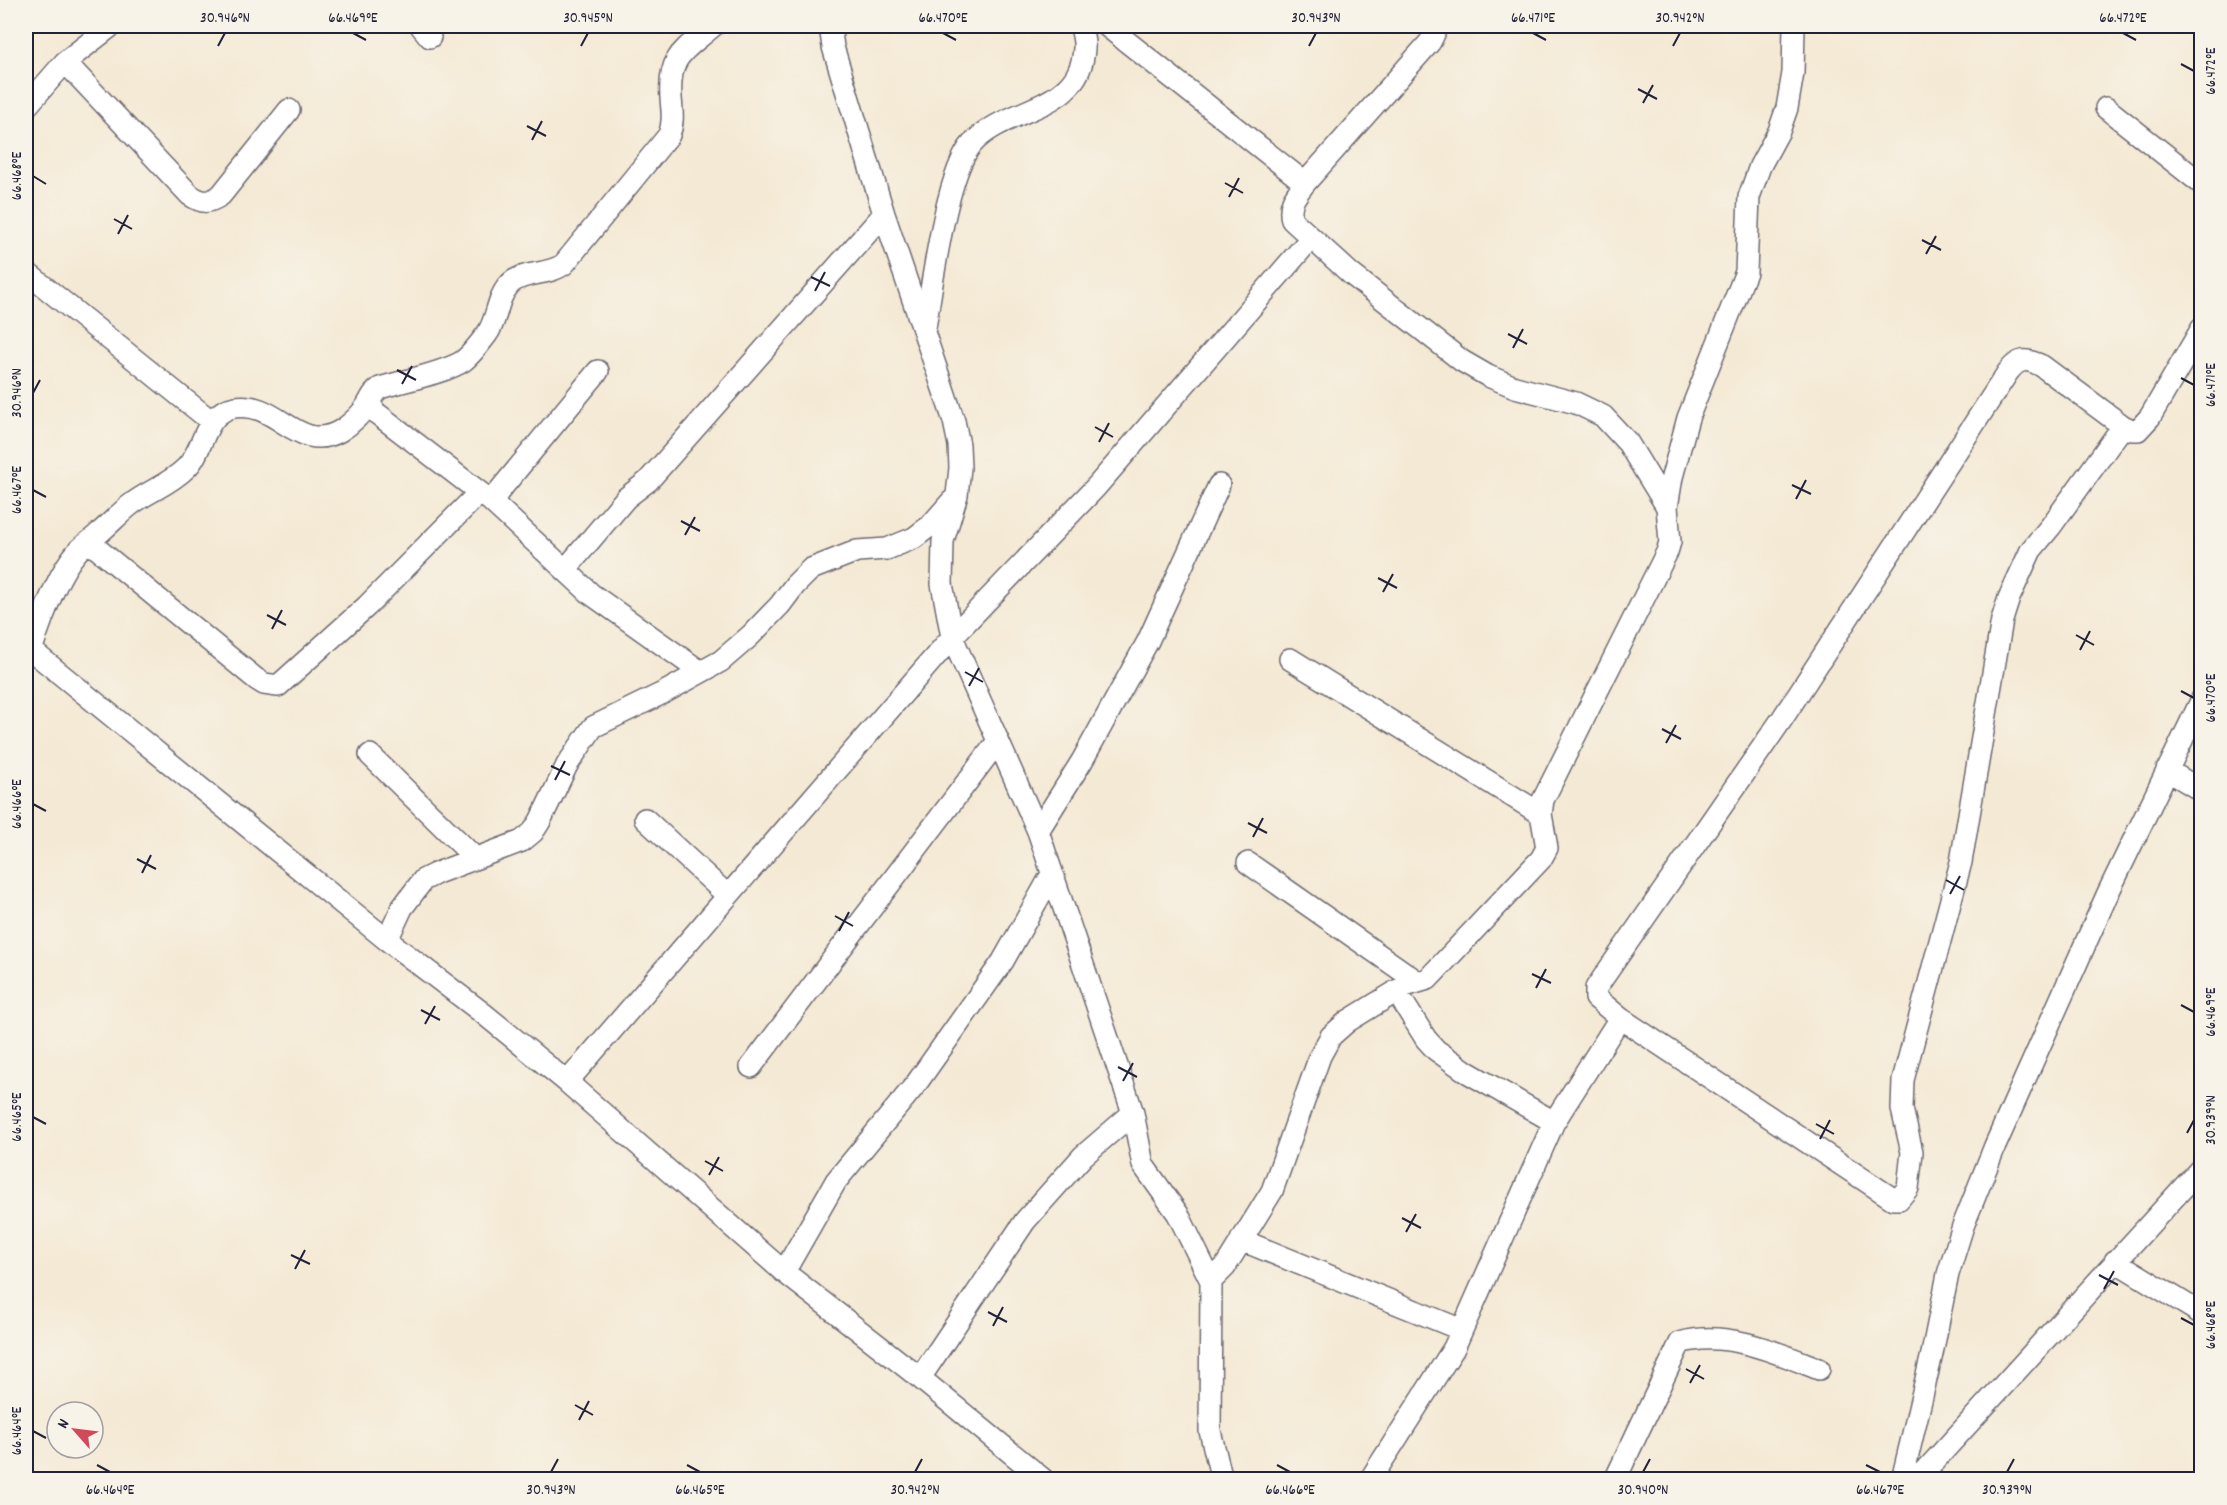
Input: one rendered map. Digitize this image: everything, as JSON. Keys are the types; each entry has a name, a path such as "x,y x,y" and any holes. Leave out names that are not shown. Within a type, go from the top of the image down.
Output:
{"street":[{"path":"26,107 65,62 111,26"},
{"path":"713,26 678,56 674,63 670,76 673,125 669,135 564,264 555,271 518,278 509,284 498,302 489,332 462,361 441,370 380,388 373,393 369,402 342,430 328,436 312,438 296,432 285,422 260,410 236,407 220,412 211,421 195,458 184,470 159,489 130,505 77,552 57,587 28,648 387,940 484,1014 567,1082 784,1272 1044,1479"},
{"path":"830,26 833,48 884,214 954,421 959,445 960,468 957,495 943,541 942,584 952,637 1038,831 1133,1113 1143,1165 1178,1214 1211,1281 1210,1431 1222,1479"},
{"path":"924,332 945,218 960,165 972,144 994,127 1058,96 1069,88 1079,72 1084,48 1081,26"},
{"path":"1107,26 1305,183"},
{"path":"1432,26 1434,34 1430,42 1305,183 1291,202 1292,220 1352,274 1462,361 1488,376 1515,387 1576,404 1603,416 1628,443 1667,507"},
{"path":"1211,1281 1225,1267 1272,1191 1320,1056 1331,1035 1348,1021 1396,991 1428,979 1541,859 1546,848 1541,814 1544,800 1667,552 1670,542 1667,507 1672,477 1688,418 1746,272 1749,197 1760,166 1779,131 1787,108 1793,73 1794,26"},
{"path":"65,62 190,195 202,203 211,202 220,195 289,110"},
{"path":"2106,108 2202,184"},
{"path":"565,570 626,498 648,481 884,214"},
{"path":"567,1082 952,637 1096,487 1311,238"},
{"path":"26,272 211,421"},
{"path":"2123,426 2031,550 2009,598 2002,620 1961,862 1903,1080 1902,1109 1912,1152 1908,1188 1899,1199 1893,1199 1620,1018 1596,998 1596,988 1782,718 2017,361 2030,360 2042,366 2123,426 2138,430 2144,425 2202,328"},
{"path":"89,542 256,679 264,684 278,686 485,497 598,371"},
{"path":"369,402 375,412 485,497 591,594 701,672"},
{"path":"1038,831 1082,761 1148,641 1219,485"},
{"path":"387,940 402,908 423,880 522,841 533,831 567,765 593,727 665,692 721,660 750,636 811,569 857,551 887,549 914,538 931,525 957,495"},
{"path":"1290,659 1541,814"},
{"path":"1902,1479 1932,1354 1948,1274 1963,1226 1995,1146 2103,904 2202,699"},
{"path":"751,1067 998,741"},
{"path":"370,755 475,858"},
{"path":"2168,770 2202,791"},
{"path":"645,819 728,896"},
{"path":"1248,863 1418,982"},
{"path":"784,1272 836,1180 916,1084 1003,961 1052,874"},
{"path":"1396,991 1426,1040 1436,1050 1467,1072 1554,1122"},
{"path":"1370,1479 1454,1348 1554,1122 1620,1018"},
{"path":"920,1378 1025,1221 1083,1156 1133,1113"},
{"path":"1917,1479 2202,1167"},
{"path":"1241,1240 1462,1330"},
{"path":"2115,1261 2202,1314"},
{"path":"1615,1479 1680,1343 1694,1339 1736,1341 1819,1369"}]}
